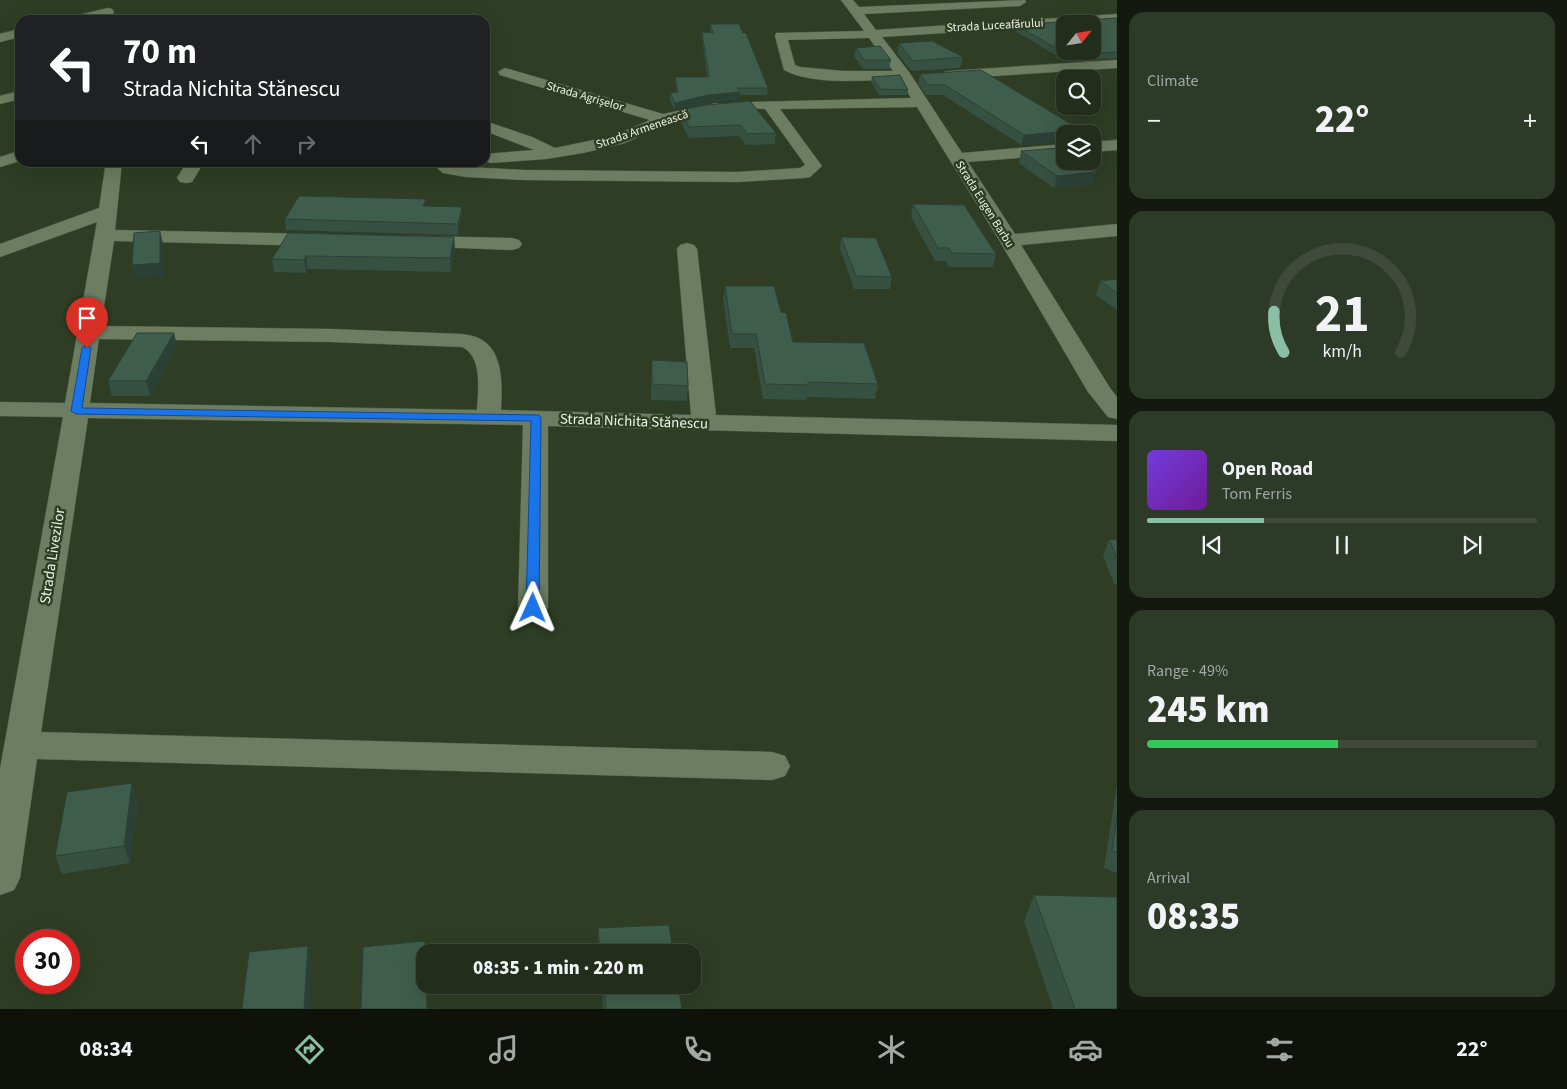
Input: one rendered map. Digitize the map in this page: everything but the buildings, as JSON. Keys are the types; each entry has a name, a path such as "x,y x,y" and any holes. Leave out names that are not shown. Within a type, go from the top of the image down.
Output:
{"street":[{"path":"851,5 1020,2"},
{"name":"Strada Eugen Barbu","path":"851,5 874,33 917,76 920,102 1009,240 1100,392 1117,412"},
{"path":"93,15 108,11"},
{"name":"Strada Luceafărului","path":"917,76 796,72 789,67 781,38 787,35 874,33 1117,18"},
{"path":"0,38 15,34"},
{"path":"917,76 1117,64"},
{"name":"Strada Agrișelor","path":"505,72 664,119"},
{"path":"0,100 15,96"},
{"name":"Strada Armenească","path":"490,158 522,157 591,146 636,134 664,119 690,112 738,106 920,102"},
{"path":"446,167 466,172 525,175 737,177 788,175 811,170 814,166 812,162 769,105"},
{"path":"490,128 526,140 552,152"},
{"path":"1101,146 1117,145"},
{"path":"956,158 1056,150"},
{"path":"522,157 525,175"},
{"path":"0,162 15,158"},
{"name":"Strada Livezilor","path":"0,878 107,223 113,167"},
{"path":"186,178 193,167"},
{"path":"0,251 107,223 343,240"},
{"path":"1009,240 1117,230"},
{"path":"403,241 512,244"},
{"path":"688,250 704,423"},
{"path":"89,332 387,337 449,340 474,344 484,355 490,378 489,417"},
{"name":"Strada Nichita Stănescu","path":"0,409 536,418 1117,433"},
{"path":"533,608 536,418"},
{"path":"22,745 772,766"}],"route":[{"path":"87,348 76,411 536,418 533,608"}]}
